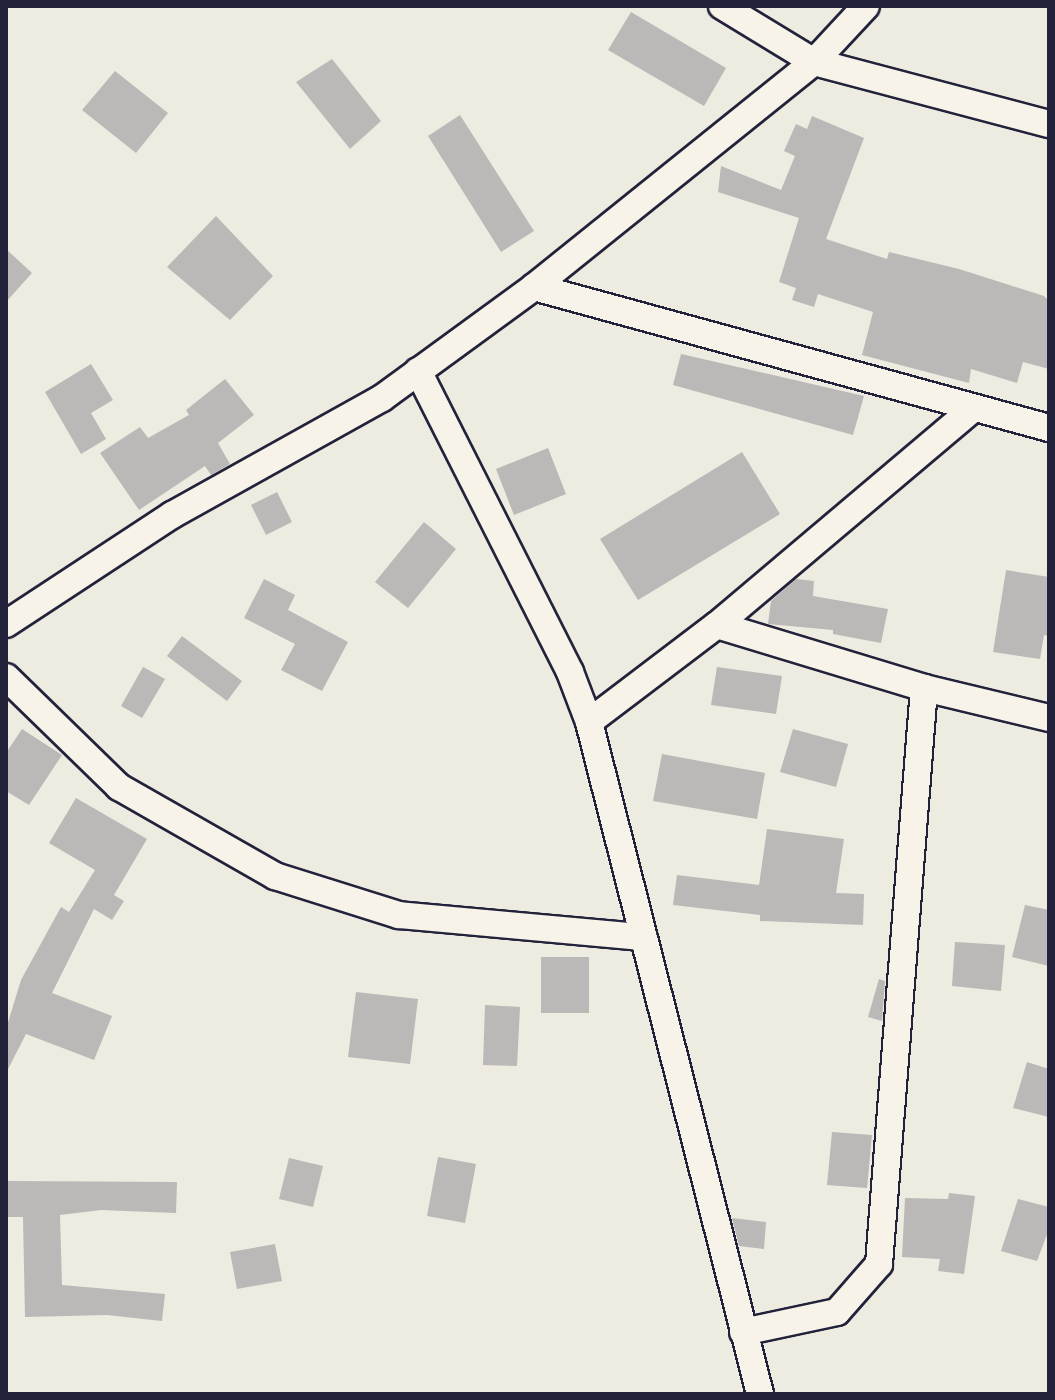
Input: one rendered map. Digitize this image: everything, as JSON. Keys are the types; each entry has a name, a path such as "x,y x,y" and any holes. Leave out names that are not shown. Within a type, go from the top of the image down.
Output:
{"street":[{"path":"722,6 814,62 1049,124"},
{"path":"6,624 172,515 382,398 534,287 814,62 866,6"},
{"path":"534,287 1049,428"},
{"path":"418,371 570,672 589,722 760,1394"},
{"path":"589,722 717,625 974,408"},
{"path":"717,625 924,688 1049,718"},
{"path":"6,677 119,787 275,876 399,915 643,937"},
{"path":"743,1332 837,1312 879,1264 924,688"}],"building":[{"path":"631,12 726,68 704,106 608,50"},
{"path":"332,59 381,121 350,149 296,82"},
{"path":"115,71 168,113 136,153 82,110"},
{"path":"460,115 534,231 501,252 428,136"},
{"path":"812,116 864,138 826,239 887,259 889,252 959,269 1044,296 1049,301 1049,369 1023,362 1017,383 971,369 969,383 862,355 873,312 818,294 814,307 792,300 796,288 779,282 799,218 718,192 721,166 781,190 795,156 784,151 796,124 807,129"},
{"path":"216,216 273,276 230,320 167,267"},
{"path":"6,249 32,273 6,302"},
{"path":"681,354 864,396 853,435 673,385"},
{"path":"91,364 113,400 91,413 106,439 81,454 45,392"},
{"path":"225,379 254,415 218,443 230,464 211,475 205,466 139,510 100,453 140,427 148,438 189,415 186,410"},
{"path":"548,448 566,494 514,515 496,469"},
{"path":"742,452 780,514 638,600 600,539"},
{"path":"277,492 292,522 266,535 251,505"},
{"path":"424,522 456,549 408,608 375,582"},
{"path":"1006,570 1049,577 1049,636 1044,635 1040,659 993,652"},
{"path":"264,579 295,595 288,610 348,642 322,691 281,670 295,644 244,618"},
{"path":"796,579 814,581 813,596 888,609 881,643 833,634 833,630 768,624 771,601"},
{"path":"182,636 242,681 227,701 167,656"},
{"path":"143,667 165,679 142,718 121,706"},
{"path":"717,667 782,676 776,714 711,705"},
{"path":"22,729 62,755 29,805 6,791 6,753"},
{"path":"793,729 848,744 836,787 780,772"},
{"path":"662,754 765,773 757,819 653,801"},
{"path":"76,798 147,839 114,895 124,901 112,920 94,909 52,993 112,1016 94,1060 26,1034 6,1073 6,1029 21,980 61,907 69,912 95,870 49,843"},
{"path":"767,829 844,839 836,893 864,894 863,925 760,921 760,915 673,905 677,875 759,885"},
{"path":"1025,905 1049,910 1049,966 1012,957"},
{"path":"955,942 1005,945 1001,991 952,986"},
{"path":"541,957 589,957 589,1013 541,1013"},
{"path":"879,979 885,981 882,1021 868,1017"},
{"path":"356,992 418,999 410,1064 348,1057"},
{"path":"485,1005 520,1007 517,1066 483,1065"},
{"path":"1027,1062 1049,1069 1049,1117 1013,1108"},
{"path":"832,1132 872,1135 867,1188 827,1185"},
{"path":"438,1157 476,1164 465,1223 427,1216"},
{"path":"289,1158 323,1166 313,1207 279,1199"},
{"path":"6,1181 177,1182 176,1213 101,1210 60,1215 62,1285 165,1294 162,1321 107,1315 25,1317 23,1217 6,1217"},
{"path":"949,1193 975,1196 964,1274 938,1271 940,1259 902,1257 905,1198 948,1199"},
{"path":"1018,1199 1049,1207 1049,1229 1037,1261 1001,1251"},
{"path":"732,1218 766,1222 764,1249 739,1246"},
{"path":"275,1244 282,1281 237,1289 230,1252"}]}
